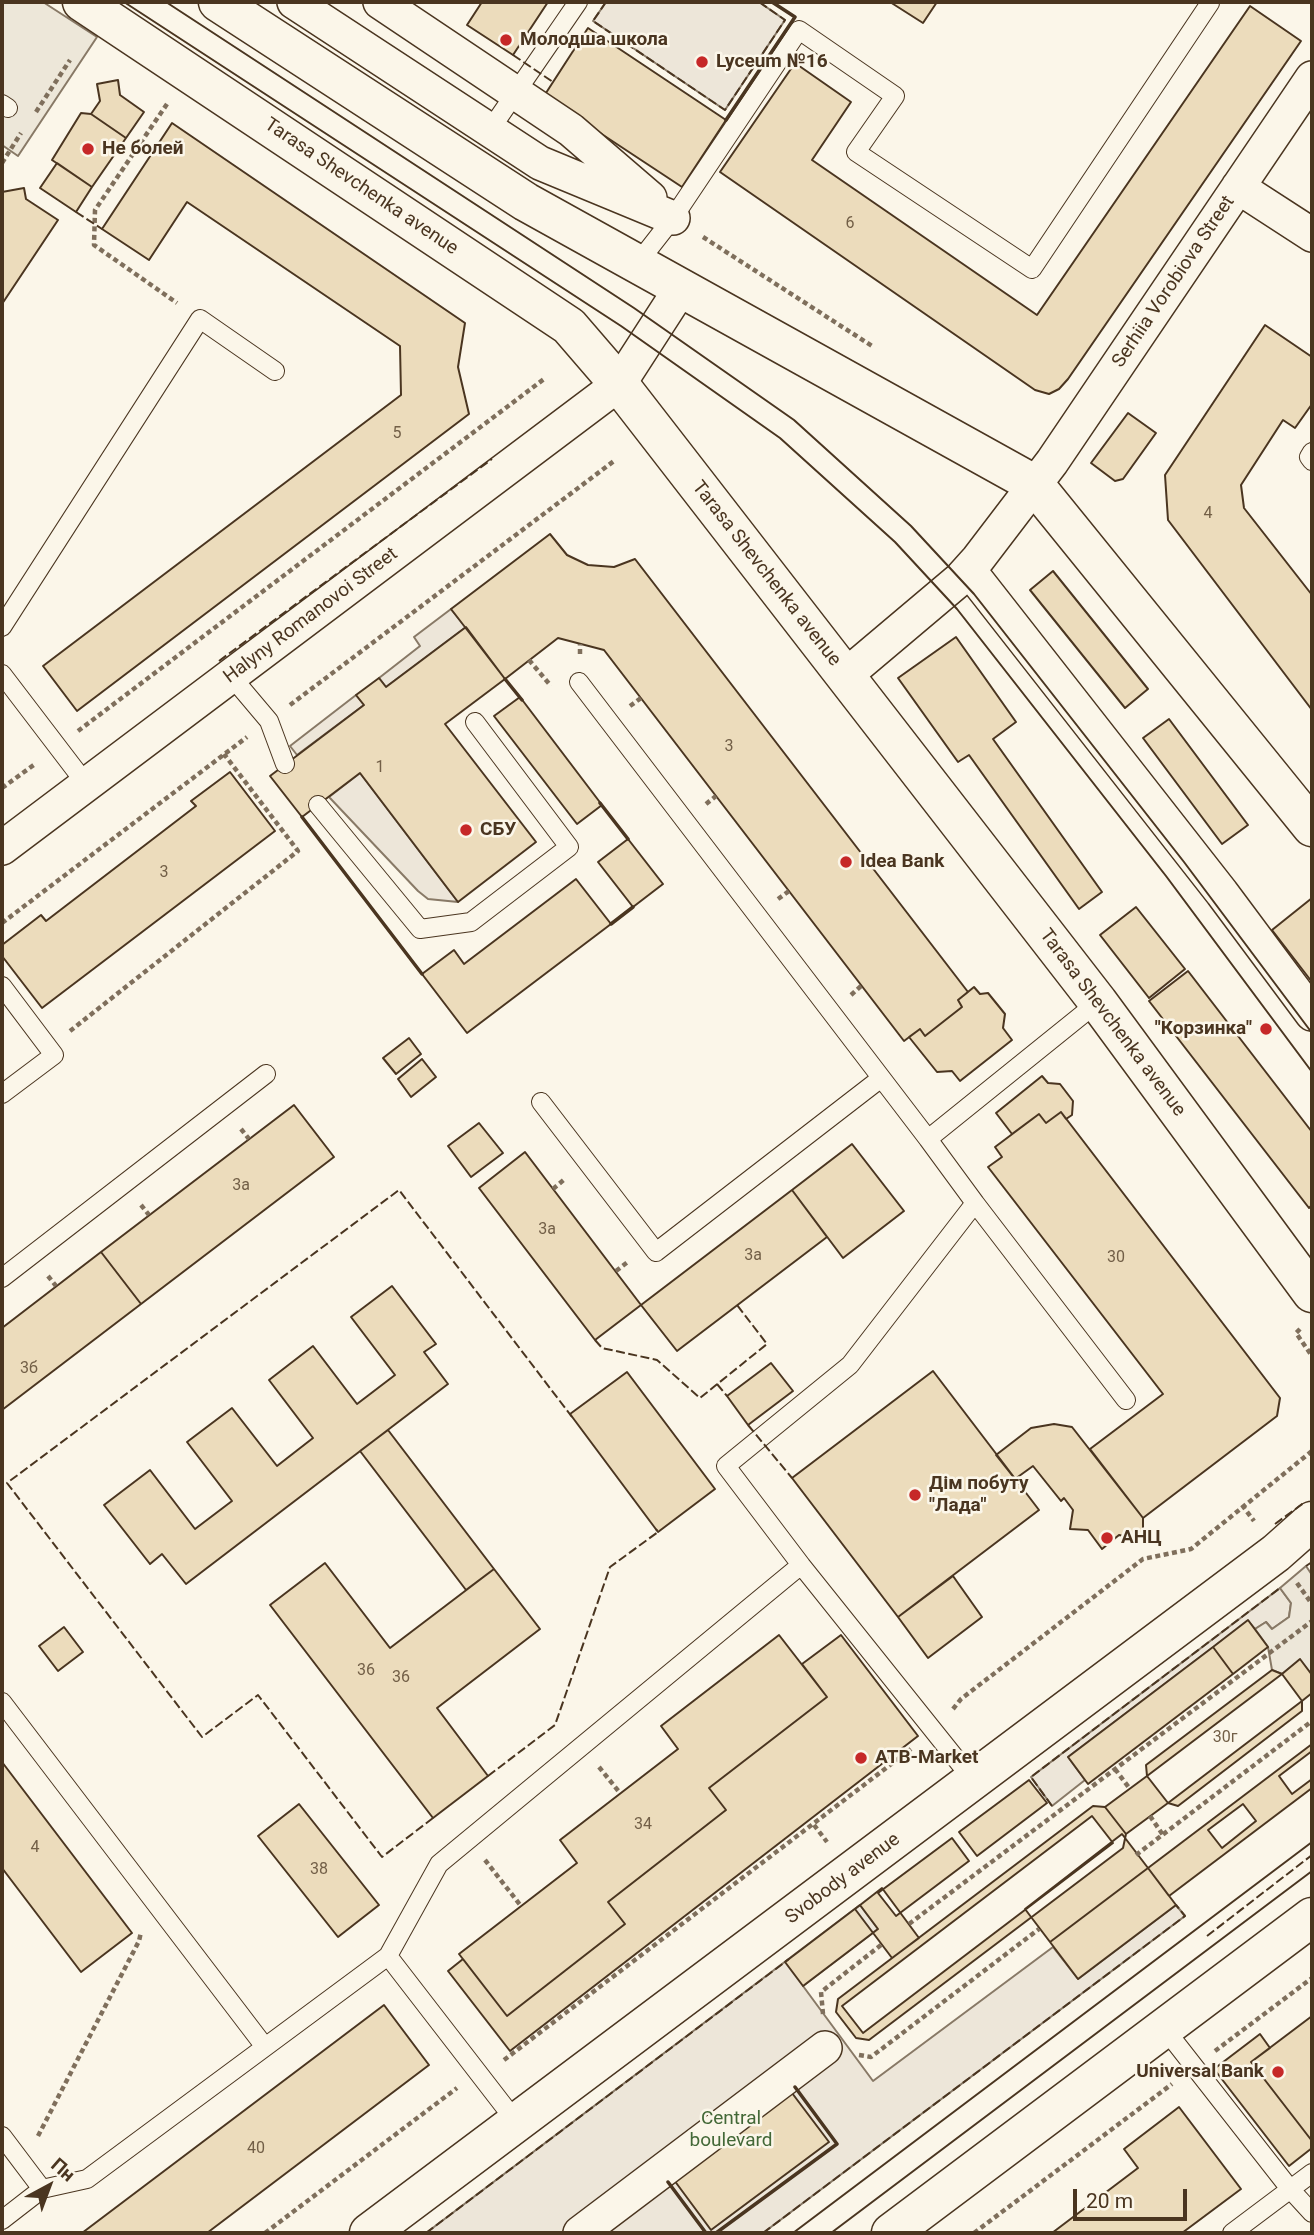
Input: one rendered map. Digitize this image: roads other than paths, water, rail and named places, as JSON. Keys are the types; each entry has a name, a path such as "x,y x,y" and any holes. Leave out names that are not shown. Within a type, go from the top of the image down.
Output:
{"main road":[{"name":"Tarasa Shevchenka avenue","path":"82,2 569,326 619,384 1098,1002 1308,1310"},
{"path":"218,2 526,202 1034,484 1312,827"},
{"name":"Svobody avenue","path":"369,2233 1276,1553 1312,1521"},
{"path":"891,2233 1312,1917"}],"street":[{"path":"294,2 540,163 673,218"},
{"path":"380,2 571,130 673,218"},
{"name":"Serhiia Vorobiova Street","path":"845,676 969,570 1034,484 1312,78"},
{"path":"1238,187 1312,235"},
{"path":"619,384 681,288"},
{"name":"Halyny Romanovoi Street","path":"2,848 619,384"},
{"path":"969,570 1222,893 1312,1014"},
{"path":"580,2233 825,2048"}],"lane":[{"path":"490,130 578,2"},
{"path":"637,264 673,218 799,30 895,96 856,152 1032,269 1210,3"},
{"path":"2,627 201,319 275,371"},
{"path":"1312,452 1309,457 1312,461"},
{"path":"2,674 86,784"},
{"path":"231,676 269,721 285,764"},
{"path":"579,682 1126,1400"},
{"path":"318,805 420,929 471,922 569,847 475,722"},
{"path":"2,986 54,1055 2,1094"},
{"path":"928,1139 1098,1002"},
{"path":"2,1278 266,1074"},
{"path":"541,1102 656,1252 880,1079"},
{"path":"973,1780 801,1565 726,1466 850,1365 975,1202"},
{"path":"2,2220 42,2189 87,2179 388,1956 439,1864 801,1565"},
{"path":"2,1702 265,2047"},
{"path":"388,1956 516,2123"},
{"path":"1164,2028 1290,2189 1312,2213"},
{"path":"2,2136 42,2189"},
{"path":"1232,2233 1312,2173"}],"tram line":[{"path":"124,2 621,326 780,438 895,542 957,609 1166,876 1312,1072"},
{"path":"166,2 634,308 794,420 911,526 974,594 1184,862 1312,1033"},
{"path":"793,2233 1312,1842"},
{"path":"831,2233 1312,1871"}],"place":[{"name":"Молодша школа","path":"506,40"},
{"name":"Lyceum №16","path":"702,62"},
{"name":"Не болей","path":"88,149"},
{"name":"СБУ","path":"466,830"},
{"name":"Idea Bank","path":"846,862"},
{"name":"\"Корзинка\"","path":"1266,1029"},
{"name":"Дім побуту \"Лада\"","path":"915,1495"},
{"name":"АНЦ","path":"1107,1538"},
{"name":"ATB-Market","path":"861,1758"},
{"name":"Universal Bank","path":"1278,2072"}],"park label":[{"name":"Central boulevard","path":"731,2130"}]}
